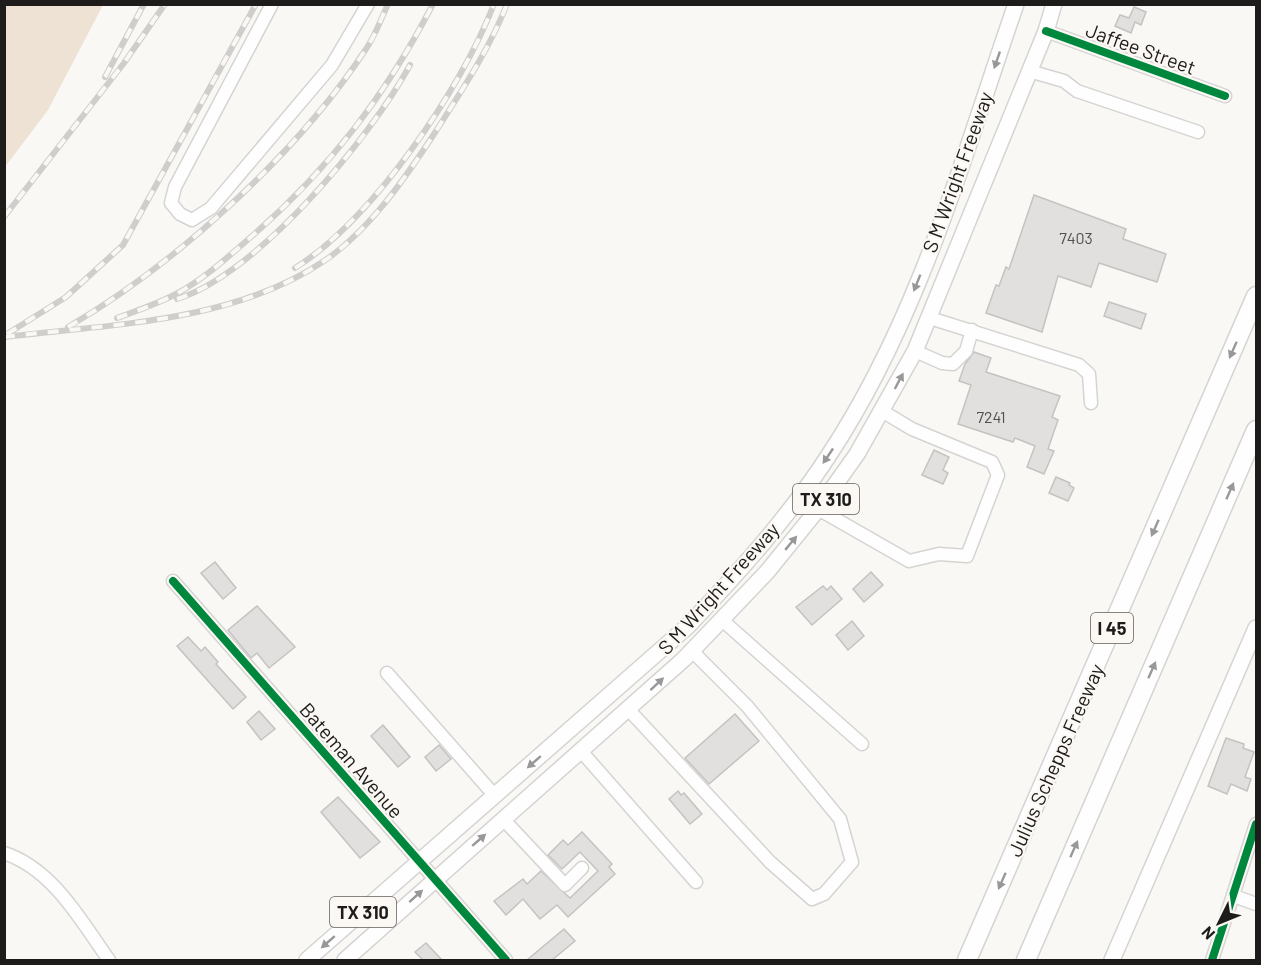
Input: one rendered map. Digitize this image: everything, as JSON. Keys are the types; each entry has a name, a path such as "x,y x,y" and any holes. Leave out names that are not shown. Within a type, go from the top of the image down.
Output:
{"highway":[{"name":"Julius Schepps Freeway","path":"968,960 1257,296"},
{"name":"I 45","path":"1026,960 1257,430"}],"main road":[{"name":"S M Wright Freeway","path":"307,960 688,626 738,571 829,456 871,383 906,309 934,240 1016,4"},
{"name":"S M Wright Freeway","path":"345,960 692,651 773,565 818,508 857,454 915,351 1046,31 1054,4"},
{"path":"1112,960 1257,628"}],"street":[{"path":"272,4 175,187 171,203 180,214 192,220 211,207 332,65 368,4"},
{"name":"Jaffee Street","path":"1046,31 1225,96"},
{"path":"1029,71 1064,81 1077,91 1198,132"},
{"path":"930,318 1079,365 1089,374 1091,403"},
{"path":"915,351 942,363 953,364 966,351 972,330"},
{"path":"818,508 909,561 939,554 967,556 998,476 992,462 912,429 882,411"},
{"name":"Bateman Avenue","path":"173,581 506,960"},
{"path":"722,620 862,744"},
{"path":"628,710 770,862 812,899 824,894 852,862 840,819 747,706 692,651"},
{"path":"387,673 495,796"},
{"path":"581,751 696,882"},
{"path":"503,819 565,885 582,868"},
{"path":"1212,960 1257,824"},
{"path":"4,853 35,867 67,901 109,960"},
{"path":"1233,896 1257,904"}],"shaded area":[{"path":"5,4 103,5 48,110 5,167"}],"building":[{"path":"1134,7 1146,12 1141,25 1135,22 1131,33 1115,26 1120,15 1129,18"},
{"path":"1034,195 1126,229 1123,239 1166,254 1157,282 1099,263 1091,287 1058,276 1042,332 986,313 996,285 999,286 1006,267 1009,269"},
{"path":"1109,302 1146,314 1141,329 1104,316"},
{"path":"974,352 991,358 986,372 1060,396 1052,417 1058,420 1048,449 1054,451 1044,474 1027,467 1035,446 1015,438 1013,442 958,424 971,385 959,381 965,364"},
{"path":"934,450 949,457 943,470 948,473 943,484 922,475"},
{"path":"1056,477 1070,483 1069,485 1074,488 1068,501 1049,493"},
{"path":"215,562 236,588 223,599 201,573"},
{"path":"871,572 883,585 864,602 853,589"},
{"path":"823,586 827,590 831,586 842,599 812,625 796,607"},
{"path":"257,606 295,647 269,668 257,653 251,658 228,630"},
{"path":"852,621 864,636 848,650 836,635"},
{"path":"188,637 201,651 205,647 218,662 216,664 246,697 233,709 177,646"},
{"path":"259,711 275,729 261,740 247,722"},
{"path":"735,714 759,741 709,784 685,758"},
{"path":"383,725 410,757 398,767 371,736"},
{"path":"1226,738 1244,744 1243,748 1254,752 1245,777 1251,779 1247,791 1231,784 1227,794 1208,786"},
{"path":"439,745 451,759 436,771 425,757"},
{"path":"678,791 681,795 684,793 702,814 690,824 669,799"},
{"path":"338,797 380,842 360,858 321,812"},
{"path":"582,832 612,864 609,867 615,874 568,917 557,905 540,919 523,899 506,915 494,901 523,879 527,884 541,871 570,898 598,871 580,852 562,869 548,855 563,840 568,845"},
{"path":"564,929 575,941 552,960 527,960"},
{"path":"426,943 442,960 423,960 415,952"}],"railway":[{"path":"105,77 144,4"},
{"path":"4,217 124,63 165,4"},
{"path":"7,334 66,297 123,245 256,4"},
{"path":"68,327 150,272 192,239 270,166 306,128 338,89 369,44 388,4"},
{"path":"117,318 169,298 196,282 225,260 280,211 354,129 396,69 433,4"},
{"path":"295,268 354,219 411,150 460,75 494,4"},
{"path":"4,337 128,324 211,309 288,282 324,261 357,234 372,218 412,166 475,69 507,4"},
{"path":"177,299 208,285 242,262 276,233 309,200 368,129 410,65"}],"cycle path":[{"path":"1046,31 1225,96"},
{"path":"173,581 506,960"},
{"path":"1212,960 1256,824"}]}
